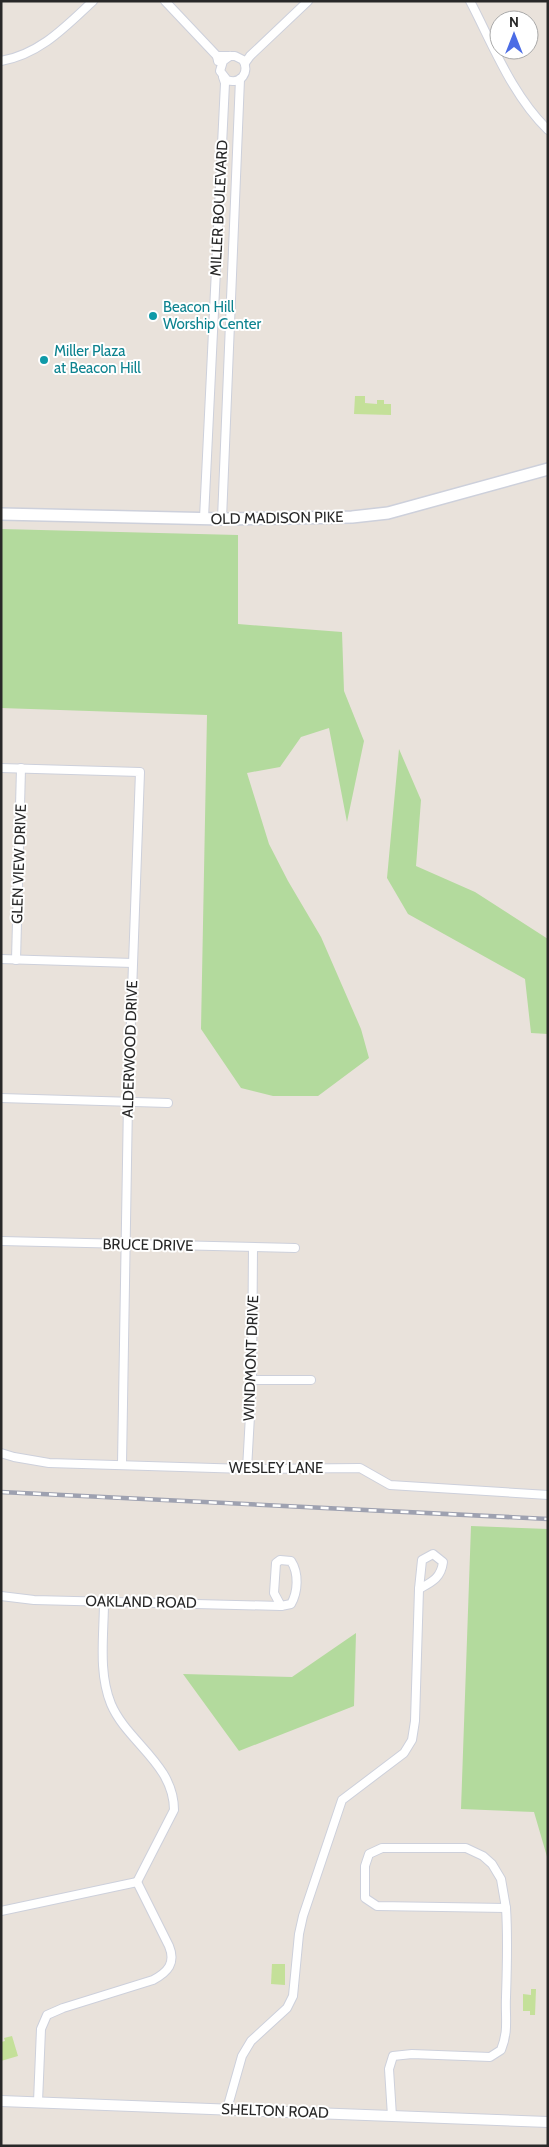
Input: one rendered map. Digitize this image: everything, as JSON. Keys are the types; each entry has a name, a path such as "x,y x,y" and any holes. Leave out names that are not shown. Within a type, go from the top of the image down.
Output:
{"main road":[{"name":"OLD MADISON PIKE","path":"1,514 301,519 388,513 548,469"}],"street":[{"path":"1,61 21,56 53,38 93,1"},
{"path":"165,1 217,56 223,77 231,81 240,79 246,72 245,63 239,57"},
{"path":"245,63 308,1"},
{"path":"470,1 518,94 536,119 548,130"},
{"path":"217,56 250,56"},
{"path":"220,67 223,61 230,56"},
{"name":"MILLER BOULEVARD","path":"204,518 225,83 223,77"},
{"name":"MILLER BOULEVARD","path":"222,519 240,79"},
{"path":"214,316 231,317"},
{"path":"209,418 226,421"},
{"name":"ALDERWOOD DRIVE","path":"1,768 140,772 128,1102 122,1464"},
{"name":"GLEN VIEW DRIVE","path":"16,960 22,768"},
{"path":"1,959 133,963"},
{"path":"1,1098 168,1103"},
{"name":"BRUCE DRIVE","path":"1,1241 295,1248"},
{"name":"WINDMONT DRIVE","path":"247,1469 252,1380 253,1247"},
{"path":"252,1380 311,1380"},
{"name":"WESLEY LANE","path":"1,1452 14,1457 49,1463 247,1469 360,1468 390,1485 548,1495"},
{"path":"227,2109 230,2093 251,2041 287,2008 293,1996 299,1934 303,1916 342,1800 404,1753 412,1740 415,1721 419,1589 422,1560 433,1554 443,1562 442,1573 419,1589"},
{"path":"284,1560 291,1561 295,1567 295,1596 291,1604 281,1606 274,1593 276,1563 284,1560"},
{"name":"OAKLAND ROAD","path":"1,1596 34,1600 281,1606"},
{"path":"104,1602 104,1678 111,1704 124,1726 162,1769 174,1797 174,1810 137,1882"},
{"path":"392,2116 389,2095 389,2068 393,2056 412,2054 490,2056 501,2050 507,2034 508,1945 506,1908 500,1879 492,1864 483,1856 466,1848 382,1848 369,1854 365,1866 365,1898 377,1906 506,1908"},
{"path":"1,1911 137,1882"},
{"path":"38,2102 41,2029 46,2015 62,2008 153,1980 162,1975 170,1965 173,1954 137,1882"},
{"name":"SHELTON ROAD","path":"1,2101 548,2122"}],"green space":[{"path":"355,396 365,396 365,403 377,404 377,400 384,400 384,404 391,404 391,415 354,414"},
{"path":"1,529 238,535 238,624 342,632 344,691 364,741 347,822 329,728 301,737 280,767 247,773 269,844 321,937 361,1029 369,1058 318,1096 273,1096 241,1088 201,1029 207,715 1,708"},
{"path":"399,749 421,800 416,866 475,892 548,939 548,1034 531,1033 525,979 408,914 387,878"},
{"path":"471,1526 548,1529 548,1860 534,1812 461,1809"},
{"path":"356,1633 354,1706 239,1751 183,1674 292,1677"},
{"path":"272,1964 285,1964 285,1985 271,1984"},
{"path":"531,1989 536,1989 535,2015 530,2015 530,2011 523,2011 523,1994 531,1995"},
{"path":"12,2036 18,2056 1,2061 1,2042 5,2041 4,2038"}],"railway":[{"path":"1,1492 548,1519"}],"place":[{"name":"Beacon Hill Worship Center","path":"153,316"},
{"name":"Miller Plaza at Beacon Hill","path":"44,360"}]}
